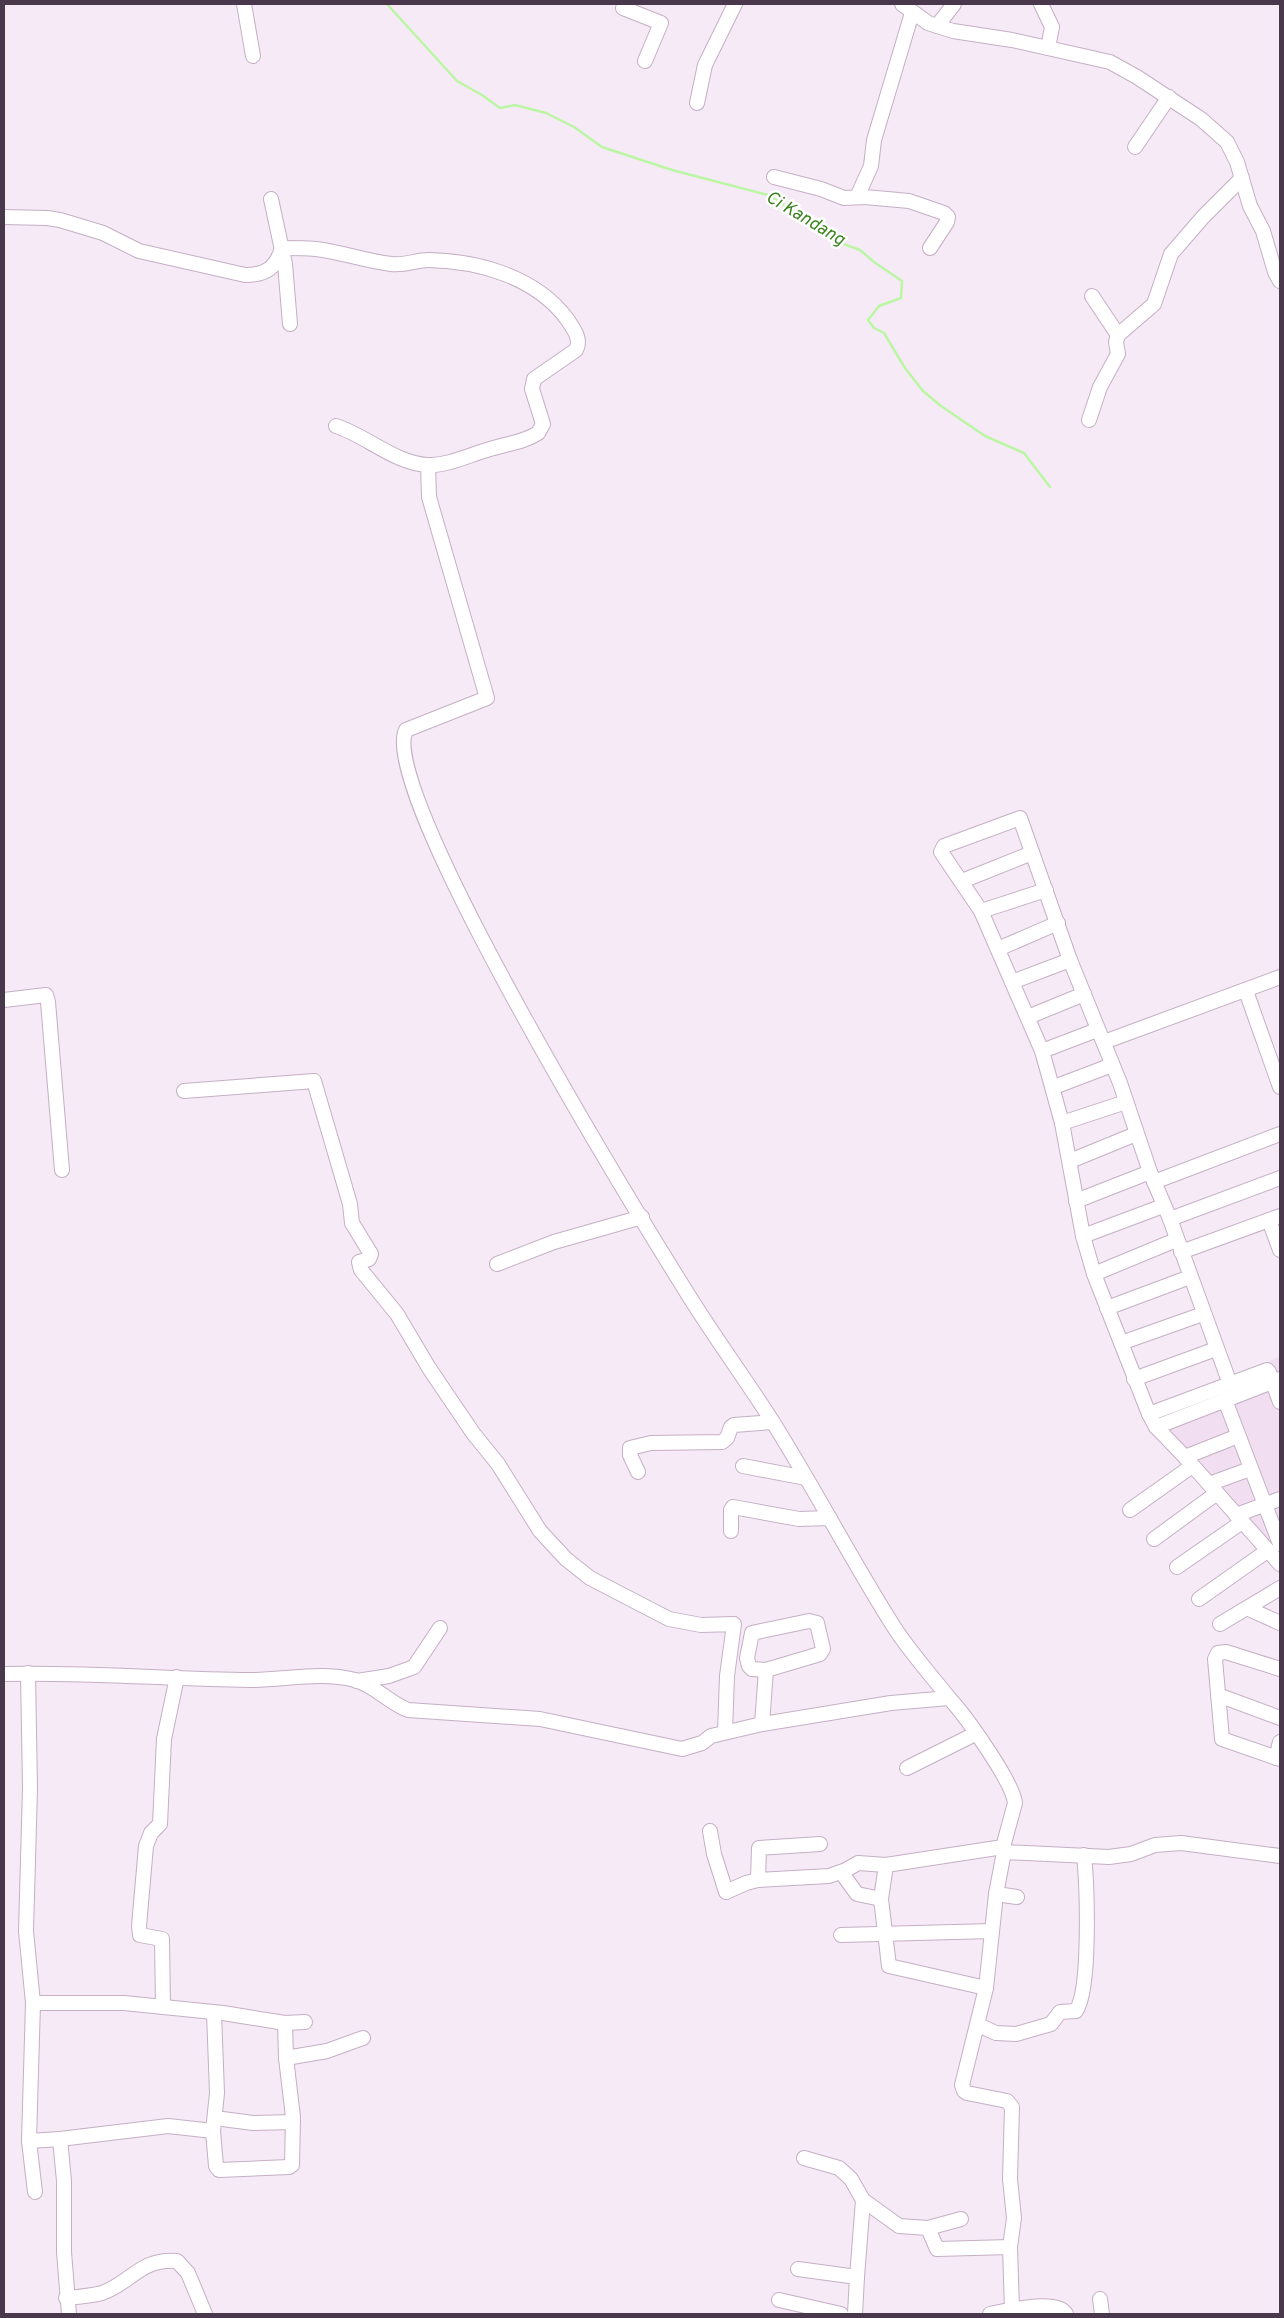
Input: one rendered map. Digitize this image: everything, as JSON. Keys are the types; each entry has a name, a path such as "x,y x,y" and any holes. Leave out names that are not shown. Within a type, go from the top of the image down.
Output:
{"street":[{"path":"244,4 253,56"},
{"path":"629,4 623,8 661,23 645,61"},
{"path":"697,103 705,65 735,4"},
{"path":"938,26 954,4"},
{"path":"1041,4 1052,27 1048,48"},
{"path":"857,197 871,166 874,140 907,8 928,23 953,31 984,34 1110,62 1201,118 1227,142 1242,178 1250,206 1263,231 1275,272 1280,281"},
{"path":"1135,147 1169,97"},
{"path":"774,177 821,188 844,198 857,197 910,201 944,213 948,217 948,222 930,248"},
{"path":"1088,420 1100,387 1118,354 1116,342 1118,335 1154,304 1171,254 1203,217 1242,178"},
{"path":"271,199 288,286 290,324"},
{"path":"4,217 60,220 103,234 139,251 245,275 267,272 276,263 282,248"},
{"path":"282,248 316,249 393,264 425,260 455,261 496,270 531,287 557,306 574,330 578,345 576,350 534,379 532,388 543,424 538,434 520,442 451,461 428,465 403,458 369,442 350,430 336,426"},
{"path":"1092,296 1118,335"},
{"path":"428,465 429,496 487,698 406,730 402,745 416,793 444,861 501,976 569,1099 683,1287 773,1422 895,1628 949,1698 1000,1769 1014,1796 1015,1803 1003,1849 996,1894 986,1988 969,2053 962,2089 967,2093 1007,2101 1012,2107 1010,2179 1014,2218 1010,2247 1012,2310"},
{"path":"1230,1384 1170,1219 1163,1206 1136,1134 1126,1102 1070,960 1020,818 944,846 941,852 981,911 1042,1052 1054,1087 1070,1161 1083,1236 1094,1274 1134,1379 1152,1420 1280,1564"},
{"path":"962,881 1032,853"},
{"path":"981,911 1046,890"},
{"path":"998,949 1058,923"},
{"path":"1012,982 1070,960"},
{"path":"1042,1052 1246,991 1280,977"},
{"path":"1246,991 1280,1087"},
{"path":"1028,1017 1084,994"},
{"path":"4,1000 46,995 62,1170"},
{"path":"1054,1087 1112,1065"},
{"path":"184,1091 314,1081 350,1204 352,1223 371,1254 369,1259 359,1262 361,1270 397,1314 428,1368 498,1464 540,1531 566,1559 590,1578 657,1614 669,1619 701,1625 734,1624 727,1670 724,1732"},
{"path":"1062,1123 1126,1102"},
{"path":"1070,1161 1136,1134"},
{"path":"1076,1200 1152,1177 1280,1134"},
{"path":"1170,1219 1280,1178"},
{"path":"1083,1236 1163,1206"},
{"path":"497,1264 554,1242 642,1217"},
{"path":"1094,1274 1274,1218 1280,1250"},
{"path":"1107,1308 1190,1277"},
{"path":"1121,1343 1203,1314"},
{"path":"1134,1379 1216,1349"},
{"path":"1152,1420 1230,1384 1267,1370 1276,1381 1280,1402"},
{"path":"1152,1420 1225,1400 1276,1381"},
{"path":"1225,1400 1280,1544"},
{"path":"638,1472 630,1455 630,1448 651,1443 722,1442 727,1438 731,1427 734,1425 773,1422"},
{"path":"1130,1510 1188,1461 1238,1436"},
{"path":"743,1466 806,1478"},
{"path":"1154,1539 1213,1489 1250,1469"},
{"path":"1177,1567 1239,1518 1265,1503 1280,1499"},
{"path":"731,1531 731,1510 733,1507 799,1518 830,1518"},
{"path":"1199,1599 1268,1551"},
{"path":"1220,1624 1249,1609 1280,1588"},
{"path":"1249,1609 1280,1623"},
{"path":"809,1621 817,1623 823,1649 820,1654 766,1670 752,1669 748,1666 747,1658 752,1634 809,1621"},
{"path":"357,1681 388,1676 414,1667 440,1628"},
{"path":"1280,1669 1226,1652 1218,1653 1215,1659 1222,1739 1278,1759 1280,1742"},
{"path":"762,1724 766,1670"},
{"path":"4,1674 28,1673 252,1680 331,1676 357,1681 379,1691 400,1707 408,1710 540,1719 672,1748 690,1748 702,1743 710,1736 762,1724 891,1703 949,1698"},
{"path":"28,1673 30,1788 26,1931 33,2002 29,2141 35,2192"},
{"path":"163,2007 162,1939 140,1935 139,1926 146,1846 151,1833 160,1824 164,1739 177,1677"},
{"path":"1218,1695 1280,1718"},
{"path":"907,1768 975,1734"},
{"path":"710,1831 714,1854 726,1892 746,1882 758,1880 830,1876 858,1863 886,1864 1003,1849 1109,1857 1131,1854 1155,1845 1181,1843 1280,1856"},
{"path":"758,1880 759,1848 820,1844"},
{"path":"978,2024 996,2033 1016,2034 1051,2024 1060,2012 1076,2011 1080,2005 1085,1976 1087,1883 1084,1855"},
{"path":"886,1864 882,1899 888,1966 986,1988"},
{"path":"841,1872 857,1894 882,1899"},
{"path":"996,1894 1017,1897"},
{"path":"840,1935 992,1931"},
{"path":"33,2002 101,2002 163,2007 285,2023 305,2022"},
{"path":"214,2013 217,2084 214,2124 216,2166 219,2170 288,2167 294,2160 285,2023"},
{"path":"286,2058 327,2051 363,2038"},
{"path":"29,2141 168,2126 293,2122"},
{"path":"60,2139 64,2182 66,2298 69,2314"},
{"path":"804,2158 839,2168 851,2179 863,2200 899,2226 928,2228 961,2219"},
{"path":"855,2314 863,2200"},
{"path":"928,2228 937,2249 1010,2247"},
{"path":"66,2298 102,2293 143,2267 165,2260 177,2262 188,2273 205,2314"},
{"path":"798,2269 857,2277"},
{"path":"1100,2299 1102,2314"},
{"path":"779,2300 841,2314"},
{"path":"990,2314 1044,2306 1058,2307 1066,2314"}],"shaded area":[{"path":"1280,1357 1280,1557 1163,1426 1271,1360"}],"waterway":[{"name":"Ci Kandang","path":"387,4 457,81 500,108 515,105 546,113 574,127 602,147 672,170 768,195 810,221 835,241 860,250 902,281 901,298 879,306 868,320 874,328 884,333 905,368 923,391 941,406 985,436 1024,453 1050,487"}]}
